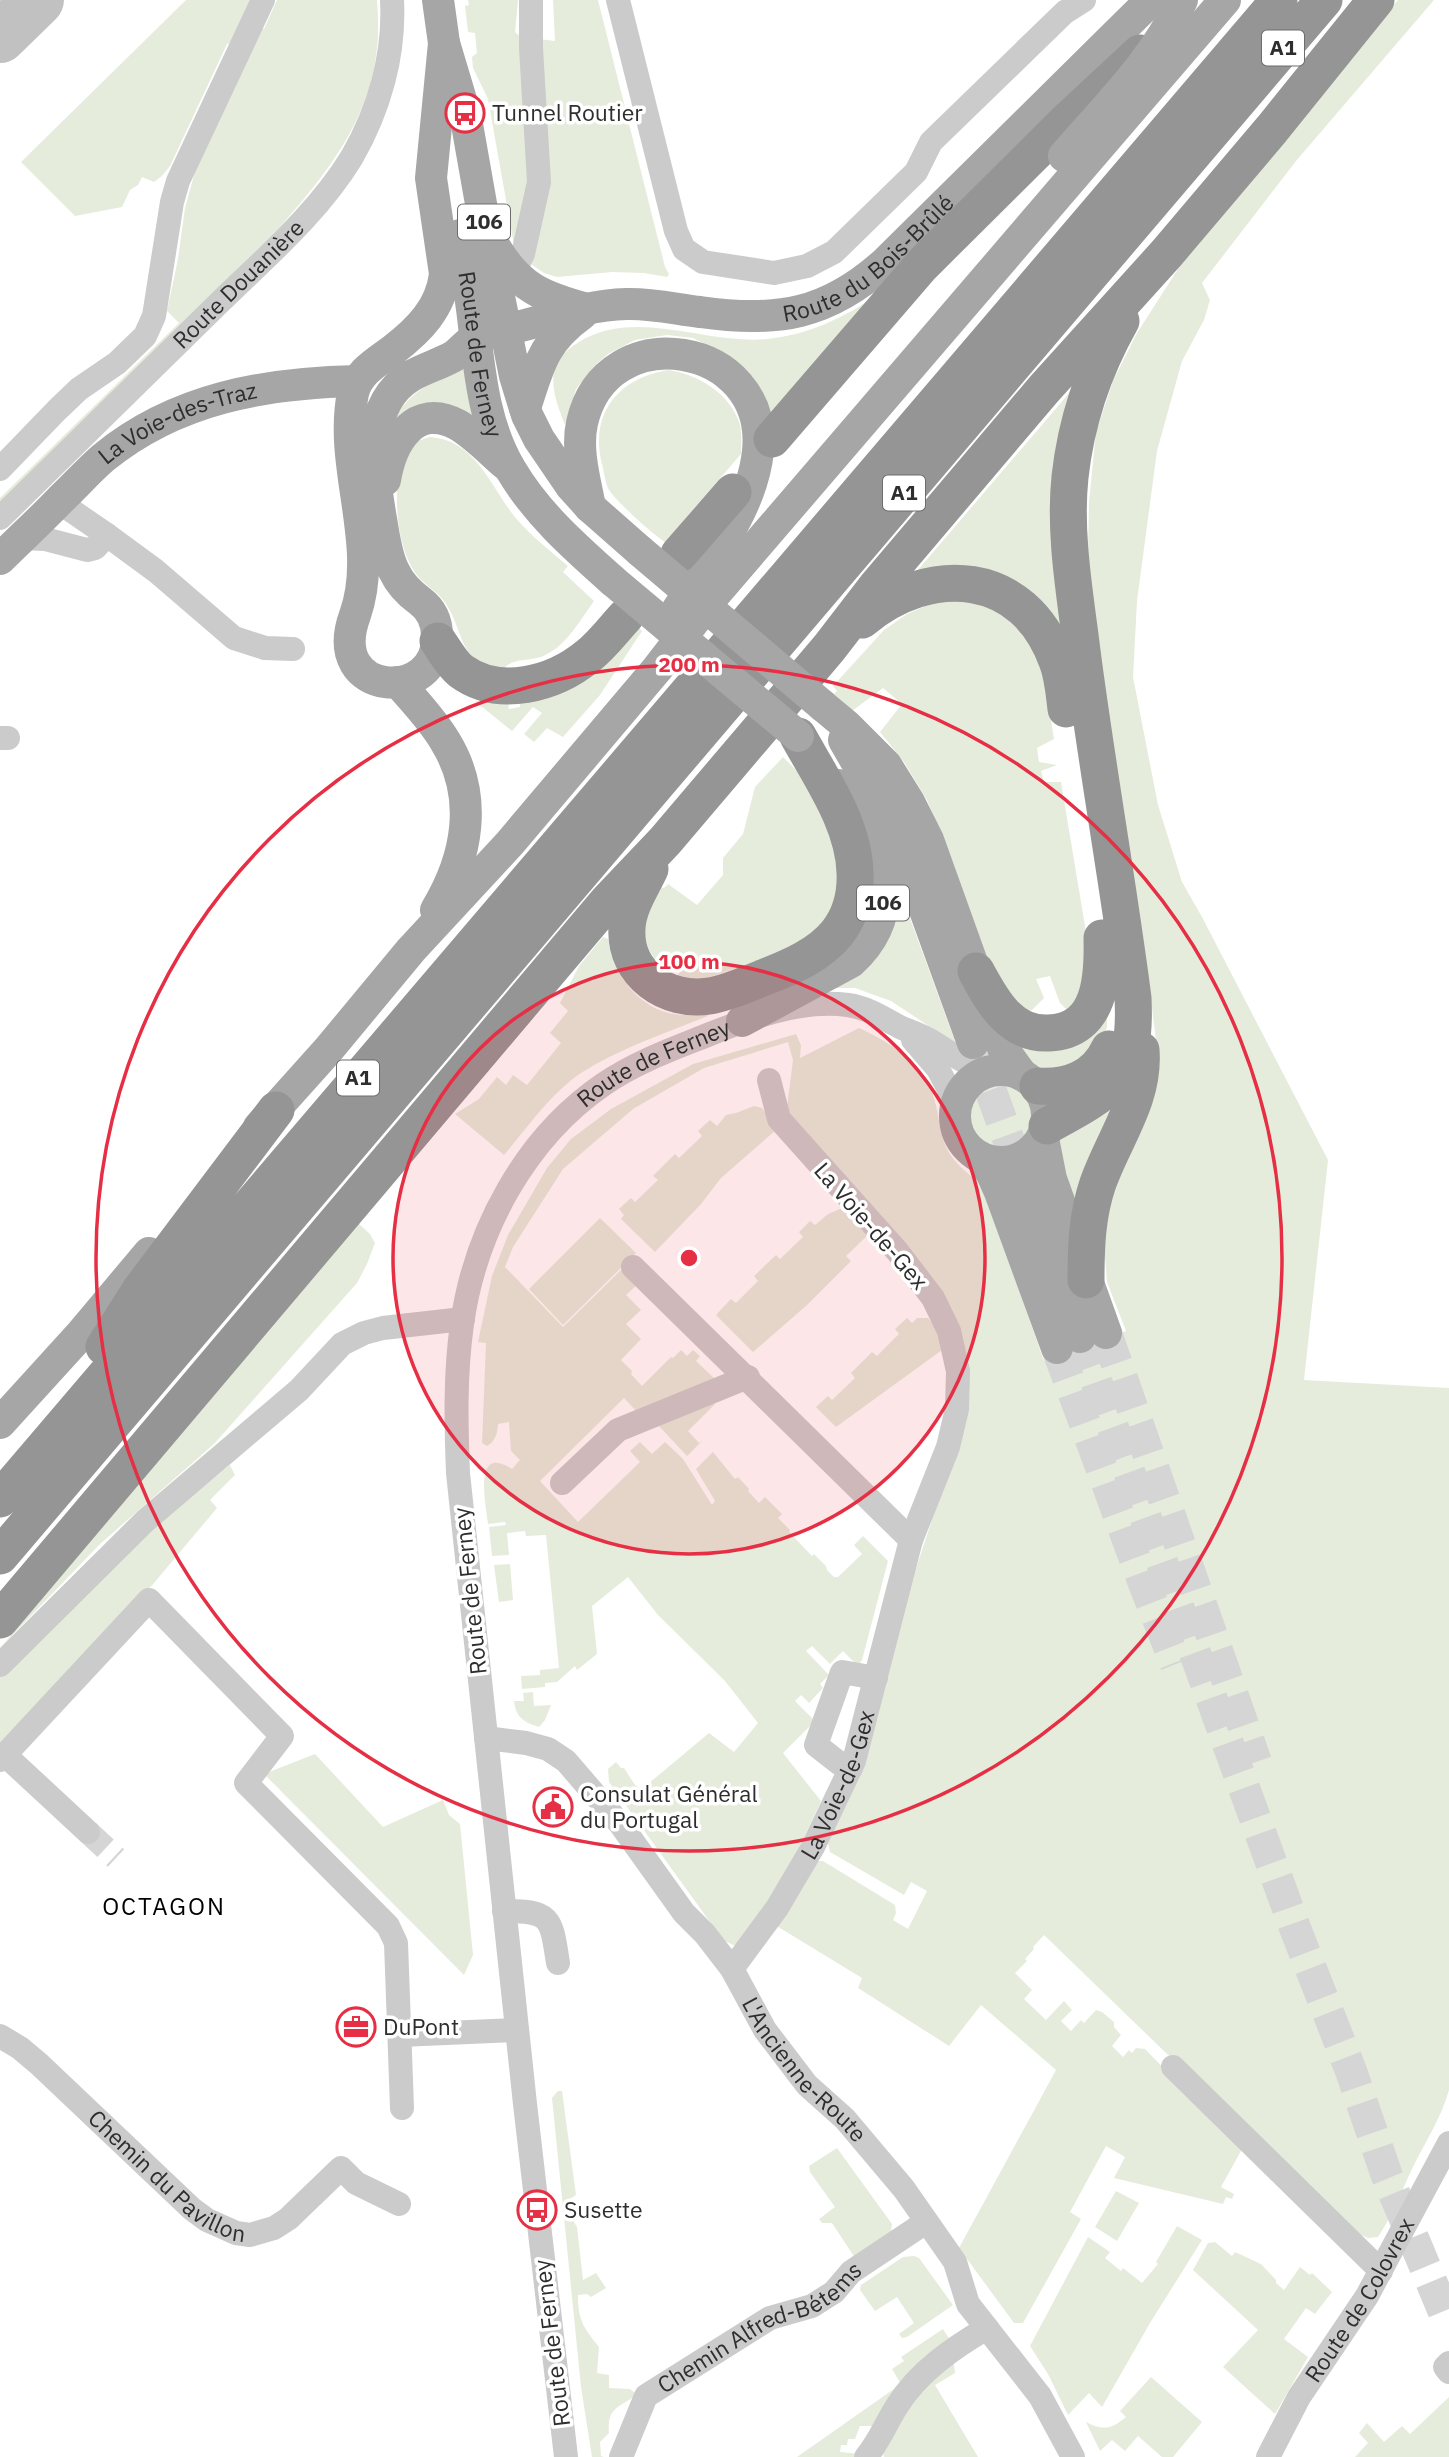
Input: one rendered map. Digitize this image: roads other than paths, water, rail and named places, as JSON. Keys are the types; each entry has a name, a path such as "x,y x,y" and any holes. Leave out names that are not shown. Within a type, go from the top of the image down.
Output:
{"highway":[{"path":"772,439 922,265 1069,119 1197,0"},
{"name":"A1","path":"0,1499 1279,0"},
{"name":"A1","path":"0,1556 1324,0"},
{"path":"0,1620 608,901 665,841 829,648 876,587 1026,410 1167,253 1376,0"},
{"path":"1086,1280 1086,1247 1091,1206 1105,1165 1139,1088 1141,1057 1090,720 1070,553 1070,480 1083,410 1110,341 1126,312 1167,253"},
{"path":"679,554 733,492"},
{"path":"829,648 887,601 928,585 968,584 988,589 1016,603 1032,618 1052,649 1061,674 1114,1008 1113,1033 1109,1050 1096,1069 1079,1080 1058,1086 1030,1081"},
{"path":"438,641 454,664 472,677 494,684 522,685 549,678 575,665 594,651 625,617"},
{"path":"665,841 635,900 627,929 632,956 650,982 673,994 707,996 737,988 785,969 818,951 835,935 848,915 854,894 855,864 845,825 798,736"},
{"path":"976,971 998,1007 1015,1024 1034,1032 1059,1032 1080,1021 1094,1003 1102,977 1102,938"},
{"path":"1045,1132 1116,1081 1130,1049 1134,1014"},
{"path":"0,1499 141,1289 276,1110"}],"main road":[{"name":"Route de Ferney","path":"438,0 444,43 444,140 484,398 510,468 552,523 613,581 798,736"},
{"name":"Route du Bois-Brûlé","path":"475,338 589,309 639,304 724,315 768,316 806,310 837,298 867,279 887,261 1151,0"},
{"path":"818,474 922,323 1148,58 1182,0"},
{"path":"0,1423 81,1334 222,1165 276,1110 411,950 481,876 579,762 715,594 1226,0"},
{"name":"Route de Ferney","path":"444,43 466,113 486,232 515,376 539,439 561,473 590,507 823,706"},
{"path":"444,43 431,178 445,274 443,288 431,314 395,348 371,365 354,396 351,451 363,552 364,585 348,640 350,654 357,668 377,680 398,682 416,678 435,656 438,641 433,615 405,589 393,570 386,545 374,478 380,416 387,400 407,378 455,355 475,338"},
{"path":"486,232 513,274 536,292 557,301 589,309"},
{"path":"525,408 548,346 566,326 589,309"},
{"path":"395,348 453,332 475,338"},
{"path":"579,762 716,550 738,514 747,493 758,455 759,437 752,409 735,382 704,359 675,352 645,356 612,373 595,392 582,423 582,465 590,507"},
{"name":"La Voie-des-Traz","path":"7,538 59,502 116,448 176,412 225,396 314,382 354,396"},
{"path":"381,516 383,488 392,450 399,436 420,421 440,420 457,424 510,468"},
{"path":"355,614 368,602 387,596 416,598"},
{"path":"398,682 434,724 451,751 462,777 466,804 466,833 454,875 440,904 411,950"},
{"path":"823,706 863,769 897,833 973,1043"},
{"name":"106","path":"823,706 865,742 901,786 928,840 1004,1050 1046,1103 1045,1132"},
{"path":"798,736 844,769 884,811"},
{"name":"106","path":"742,1021 851,962 866,948 882,909 885,885 869,831 831,773 798,736"},
{"name":"106","path":"986,1073 1006,1070 1030,1081"},
{"path":"956,1103 969,1083 986,1073"},
{"name":"106","path":"956,1103 956,1129 970,1151 981,1158"},
{"path":"981,1158 1004,1163 1016,1160 1027,1155 1045,1132"},
{"path":"1045,1132 1051,1179 1086,1280 1081,1339"},
{"path":"981,1158 1081,1339"},
{"path":"1024,1182 1081,1339"}],"street":[{"path":"0,469 79,389 117,363 145,336 153,316 177,181 263,0"},
{"name":"Route Douanière","path":"7,538 334,184 357,148 374,112 388,61 392,0"},
{"path":"513,274 523,254 540,182 531,48 531,0"},
{"path":"618,0 676,231 684,249 703,262 774,273 807,266 834,252 916,172 931,142 1065,12 1084,0"},
{"path":"59,502 156,571 234,638 265,648 293,649"},
{"path":"7,538 45,540 87,550 96,548 107,535"},
{"name":"Route de Ferney","path":"566,2457 517,2030 458,1473 456,1399 463,1319 475,1265 491,1224 511,1185 549,1133 590,1095 614,1078 669,1050 742,1021 802,1007 837,1004 870,1011 929,1039 959,1060 986,1073"},
{"name":"Route de Ferney","path":"900,1027 938,1069 956,1103"},
{"name":"La Voie-de-Gex","path":"732,1969 777,1908 813,1847 851,1768 911,1540 948,1447 957,1409 958,1371 949,1331 933,1298 897,1251 779,1119 769,1080"},
{"path":"633,1267 911,1540"},
{"path":"0,1665 145,1521 299,1390 342,1344 383,1328 463,1319"},
{"path":"562,1483 618,1430 748,1377"},
{"path":"88,1832 2,1758 149,1600 282,1735 246,1783 393,1934 396,1943 402,2108"},
{"path":"851,1768 839,1763 816,1745 842,1672 876,1678"},
{"name":"L'Ancienne-Route","path":"485,1738 526,1743 548,1749 566,1760 621,1825 684,1913 705,1934 732,1969 765,2030 807,2085 853,2128 904,2189 955,2262 968,2304 1040,2396 1073,2457"},
{"path":"504,1911 539,1913 548,1920 555,1940 558,1963"},
{"path":"400,2035 517,2030"},
{"name":"Chemin du Pavillon","path":"0,2036 39,2064 192,2209 207,2220 236,2233 250,2235 274,2228 288,2219 341,2168 356,2183 399,2204"},
{"path":"1173,2067 1381,2271"},
{"name":"Route de Colovrex","path":"1268,2457 1299,2397 1381,2271 1449,2143"},
{"name":"Chemin Alfred-Bétems","path":"621,2457 646,2396 769,2318 812,2306 834,2292 851,2272 926,2222"},
{"path":"866,2457 874,2448 898,2404 923,2373 966,2340 987,2328"},
{"path":"1449,2363 1445,2368 1449,2372"}],"tunnel":[{"path":"974,1045 1024,1182"},
{"path":"1106,1333 1256,1762"},
{"path":"1080,1337 1295,1928 1351,2071 1387,2176 1449,2324"},
{"path":"1057,1348 1176,1664"},
{"path":"88,1832 116,1858"}],"place":[{"name":"Tunnel Routier","path":"465,113"},
{"name":"Consulat Général du Portugal","path":"553,1807"},
{"name":"DuPont","path":"356,2027"},
{"name":"Susette","path":"537,2210"}],"district":[{"name":"OCTAGON","path":"164,1907"}]}
